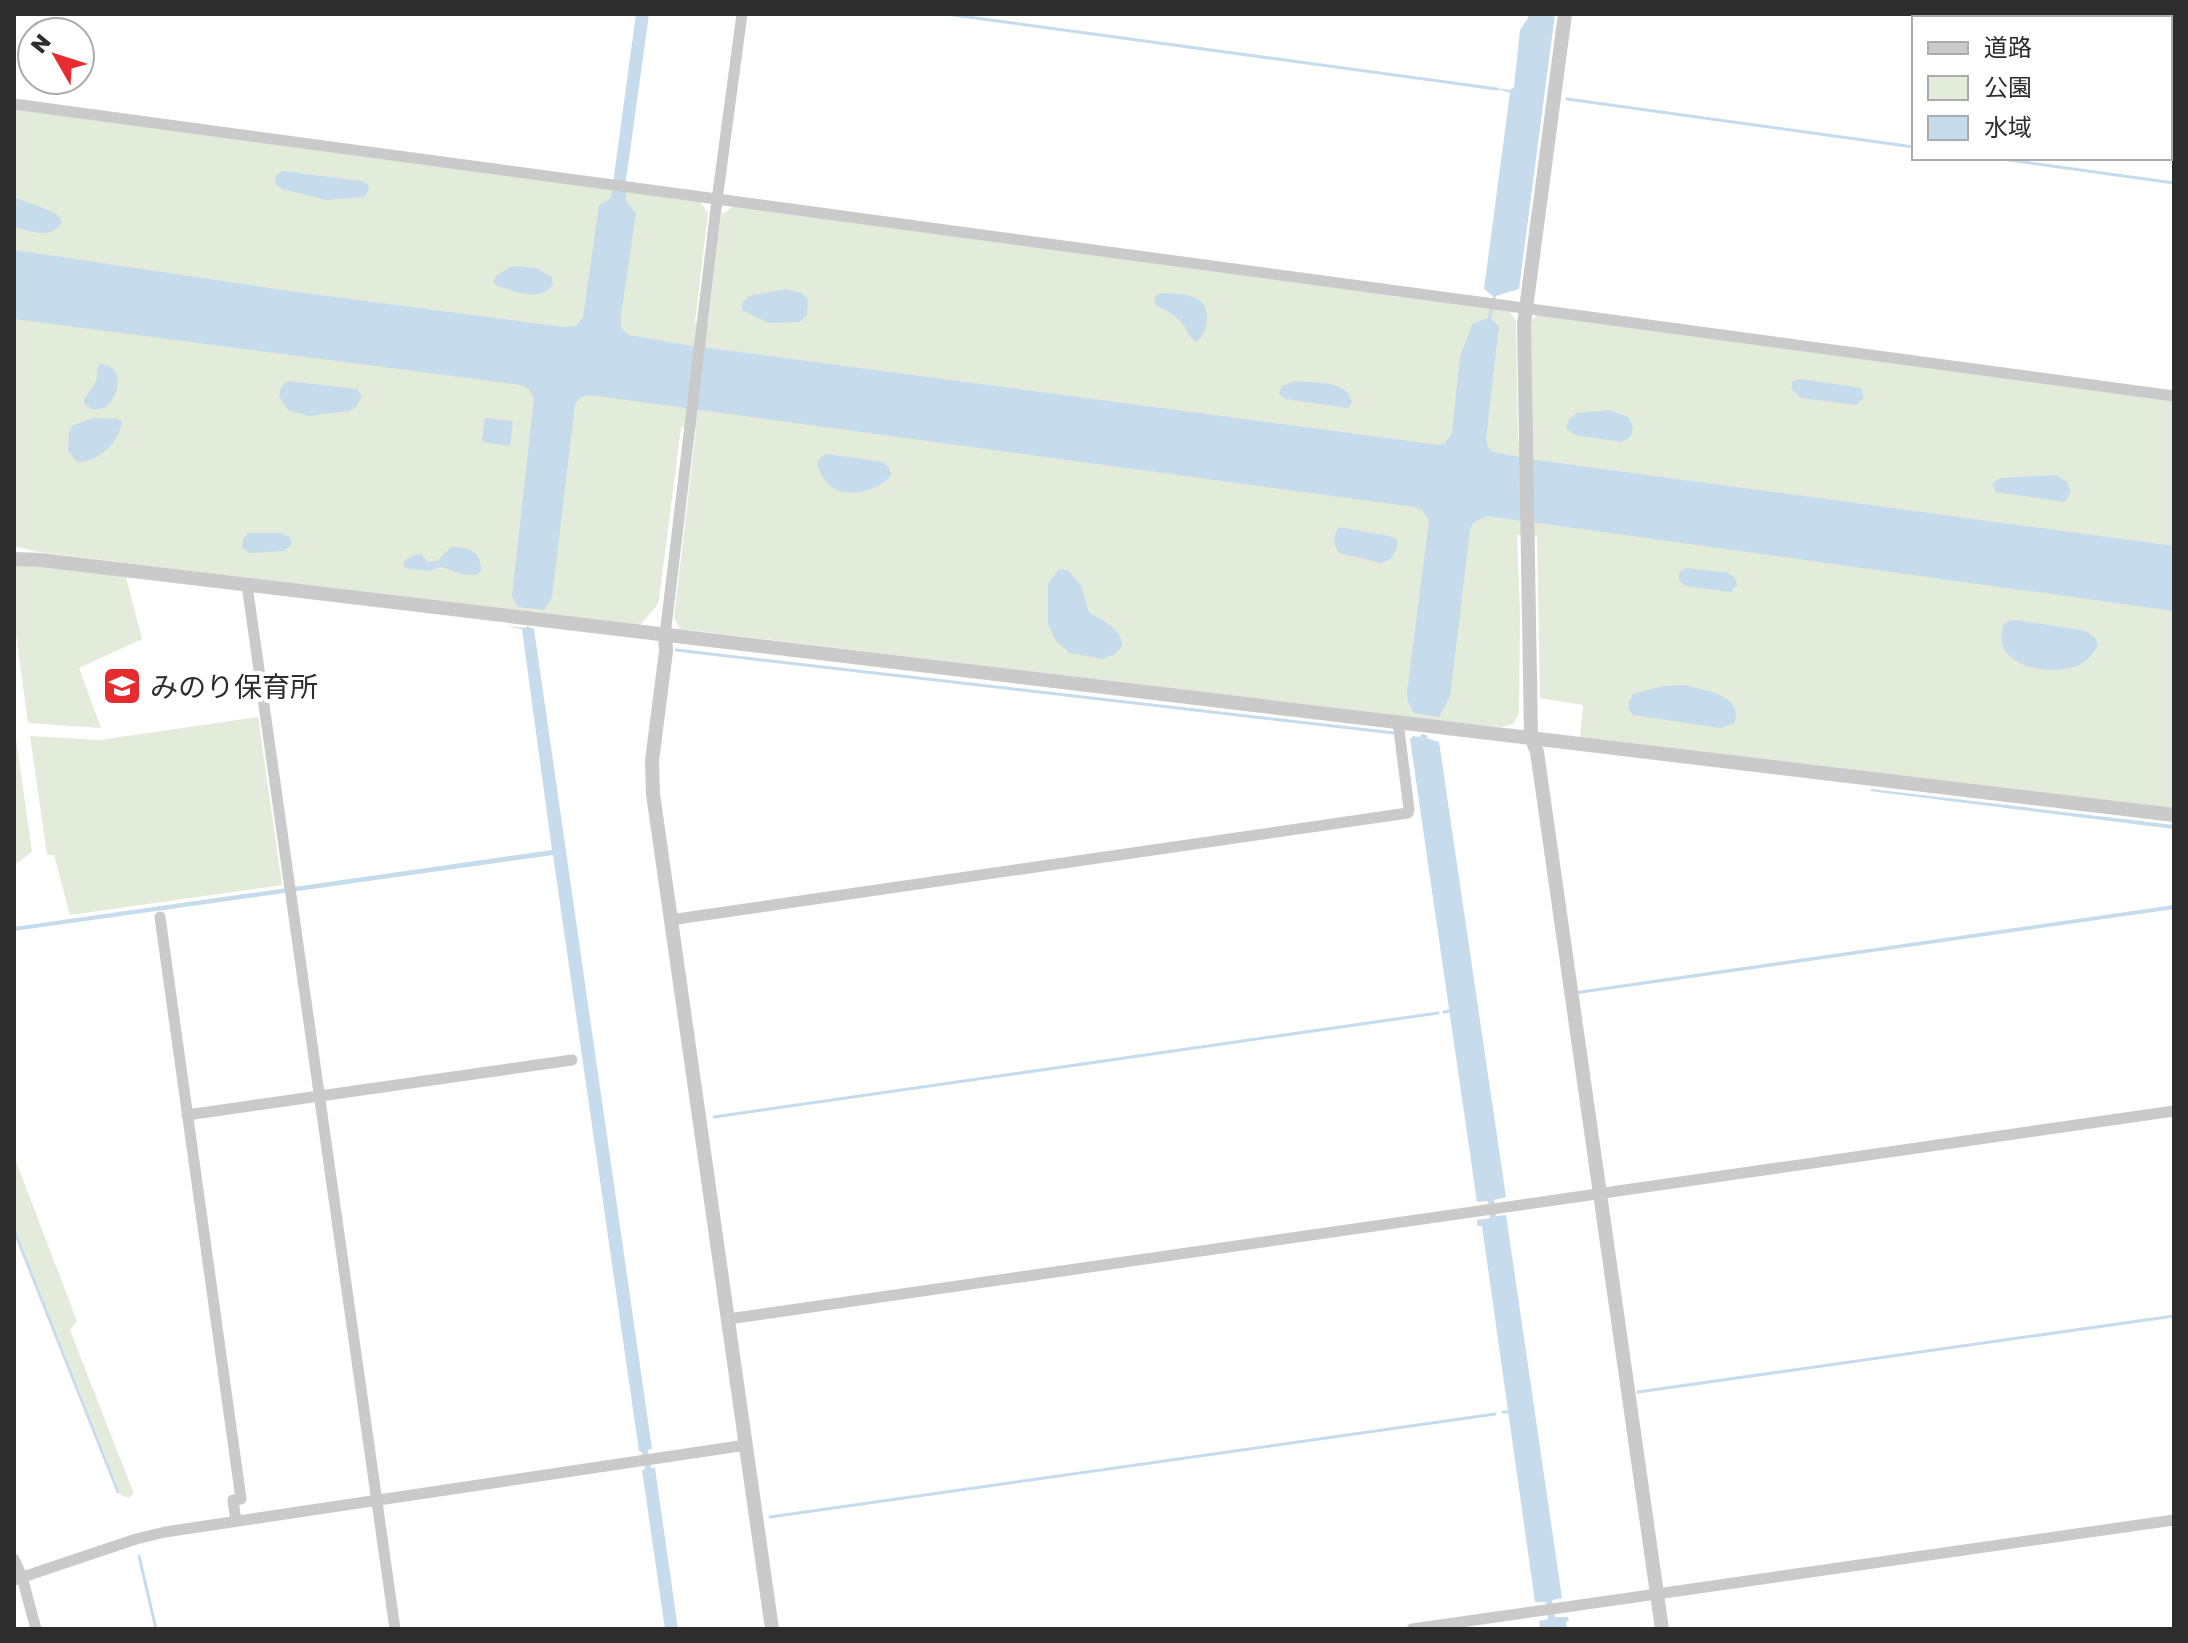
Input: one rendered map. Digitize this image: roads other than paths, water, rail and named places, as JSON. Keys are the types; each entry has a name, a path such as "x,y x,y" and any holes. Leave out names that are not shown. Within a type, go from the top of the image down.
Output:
{"street":[{"path":"742,14 688,433 652,761 653,794 670,920 772,1629"},
{"path":"1565,14 1524,324 1531,737 1537,752 1662,1629"},
{"path":"14,104 2174,396"},
{"path":"14,559 2174,815"},
{"path":"247,585 395,1629"},
{"path":"670,920 1408,813 1398,722"},
{"path":"160,917 241,1499 233,1500 236,1521"},
{"path":"187,1115 572,1060"},
{"path":"728,1319 2174,1111"},
{"path":"18,1578 136,1539 236,1521 746,1445"},
{"path":"1412,1629 2174,1520"},
{"path":"14,1559 36,1629"}],"water":[{"path":"636,14 649,14 626,180 626,201 636,213 620,322 629,335 1439,445 1445,443 1452,433 1460,356 1473,323 1488,318 1493,296 1484,289 1510,93 1495,88 1510,90 1514,87 1520,30 1528,18 1527,14 1555,14 1519,289 1496,296 1491,319 1499,326 1486,439 1493,452 2174,546 2174,611 1487,516 1473,523 1470,530 1450,697 1439,717 1414,713 1407,692 1429,521 1422,510 590,395 581,397 575,404 552,598 544,610 518,607 512,596 534,398 524,386 14,319 14,250 289,291 563,327 576,326 583,317 599,205 611,198"},
{"path":"282,171 361,181 368,184 369,190 364,197 326,200 282,189 276,184 275,177"},
{"path":"14,197 55,213 62,222 58,228 47,233 14,227"},
{"path":"513,266 536,268 552,277 553,285 534,295 497,286 493,281 497,275"},
{"path":"785,289 802,293 808,300 807,315 800,322 768,323 742,310 742,303 749,296"},
{"path":"1160,293 1191,296 1203,303 1206,325 1197,342 1178,319 1155,305 1155,297"},
{"path":"100,363 115,372 117,389 108,405 92,410 84,403 96,381"},
{"path":"1801,379 1861,388 1864,398 1856,405 1801,398 1791,389 1793,381"},
{"path":"288,381 357,389 362,396 357,406 349,411 308,416 288,410 279,397 281,387"},
{"path":"1295,381 1337,386 1349,395 1352,402 1348,408 1285,399 1279,393 1282,386"},
{"path":"1608,410 1628,417 1633,426 1631,436 1622,442 1575,435 1566,428 1569,419 1577,413"},
{"path":"94,418 118,419 122,422 120,430 112,444 100,455 77,462 68,451 69,431 73,425"},
{"path":"485,418 513,421 510,446 482,442"},
{"path":"827,454 883,462 889,467 891,475 867,490 851,493 837,490 827,482 817,464"},
{"path":"2056,475 2067,482 2071,492 2065,502 1996,492 1992,484 2000,478"},
{"path":"1339,527 1393,537 1397,540 1397,548 1391,559 1381,563 1339,553 1334,540"},
{"path":"248,533 281,533 291,538 291,545 284,551 249,553 242,547"},
{"path":"451,547 473,552 479,559 481,571 477,575 465,575 441,567 427,571 405,568 403,562 414,555 421,554 428,562 437,561"},
{"path":"1686,568 1729,573 1737,585 1731,592 1685,586 1679,580 1679,572"},
{"path":"1059,569 1069,571 1081,586 1089,612 1119,634 1122,646 1115,654 1103,659 1070,653 1056,641 1048,624 1048,584"},
{"path":"2016,620 2086,631 2096,639 2098,646 2084,663 2068,668 2038,669 2024,665 2012,659 2004,649 2001,637 2005,622"},
{"path":"506,626 534,629 652,1449 648,1450 651,1468 655,1468 678,1629 665,1629 642,1470 645,1469 642,1452 639,1451 553,855 14,931 14,927 552,850 522,629"},
{"path":"1685,685 1729,700 1736,714 1734,723 1721,728 1633,715 1629,710 1633,694 1663,686"},
{"path":"1421,734 1439,742 1506,1197 1494,1200 1496,1216 1506,1215 1562,1598 1552,1600 1555,1617 1568,1617 1567,1629 1540,1629 1539,1621 1548,1619 1546,1602 1535,1602 1482,1226 1477,1226 1477,1220 1490,1218 1488,1201 1477,1202 1410,739"},
{"path":"1870,791 2174,825 2174,829"},
{"path":"2174,905 2174,909 1578,994 1577,991"}],"waterway":[{"path":"946,14 1497,89"},
{"path":"1567,99 1912,147"},
{"path":"2009,160 2174,183"},
{"path":"676,650 1394,733"},
{"path":"1444,1012 1450,1011"},
{"path":"714,1117 1438,1013"},
{"path":"14,1230 118,1492"},
{"path":"1638,1392 2174,1316"},
{"path":"1503,1412 1508,1412"},
{"path":"770,1517 1495,1414"},
{"path":"139,1556 156,1629"}],"place":[{"name":"みのり保育所","path":"122,686"}]}
